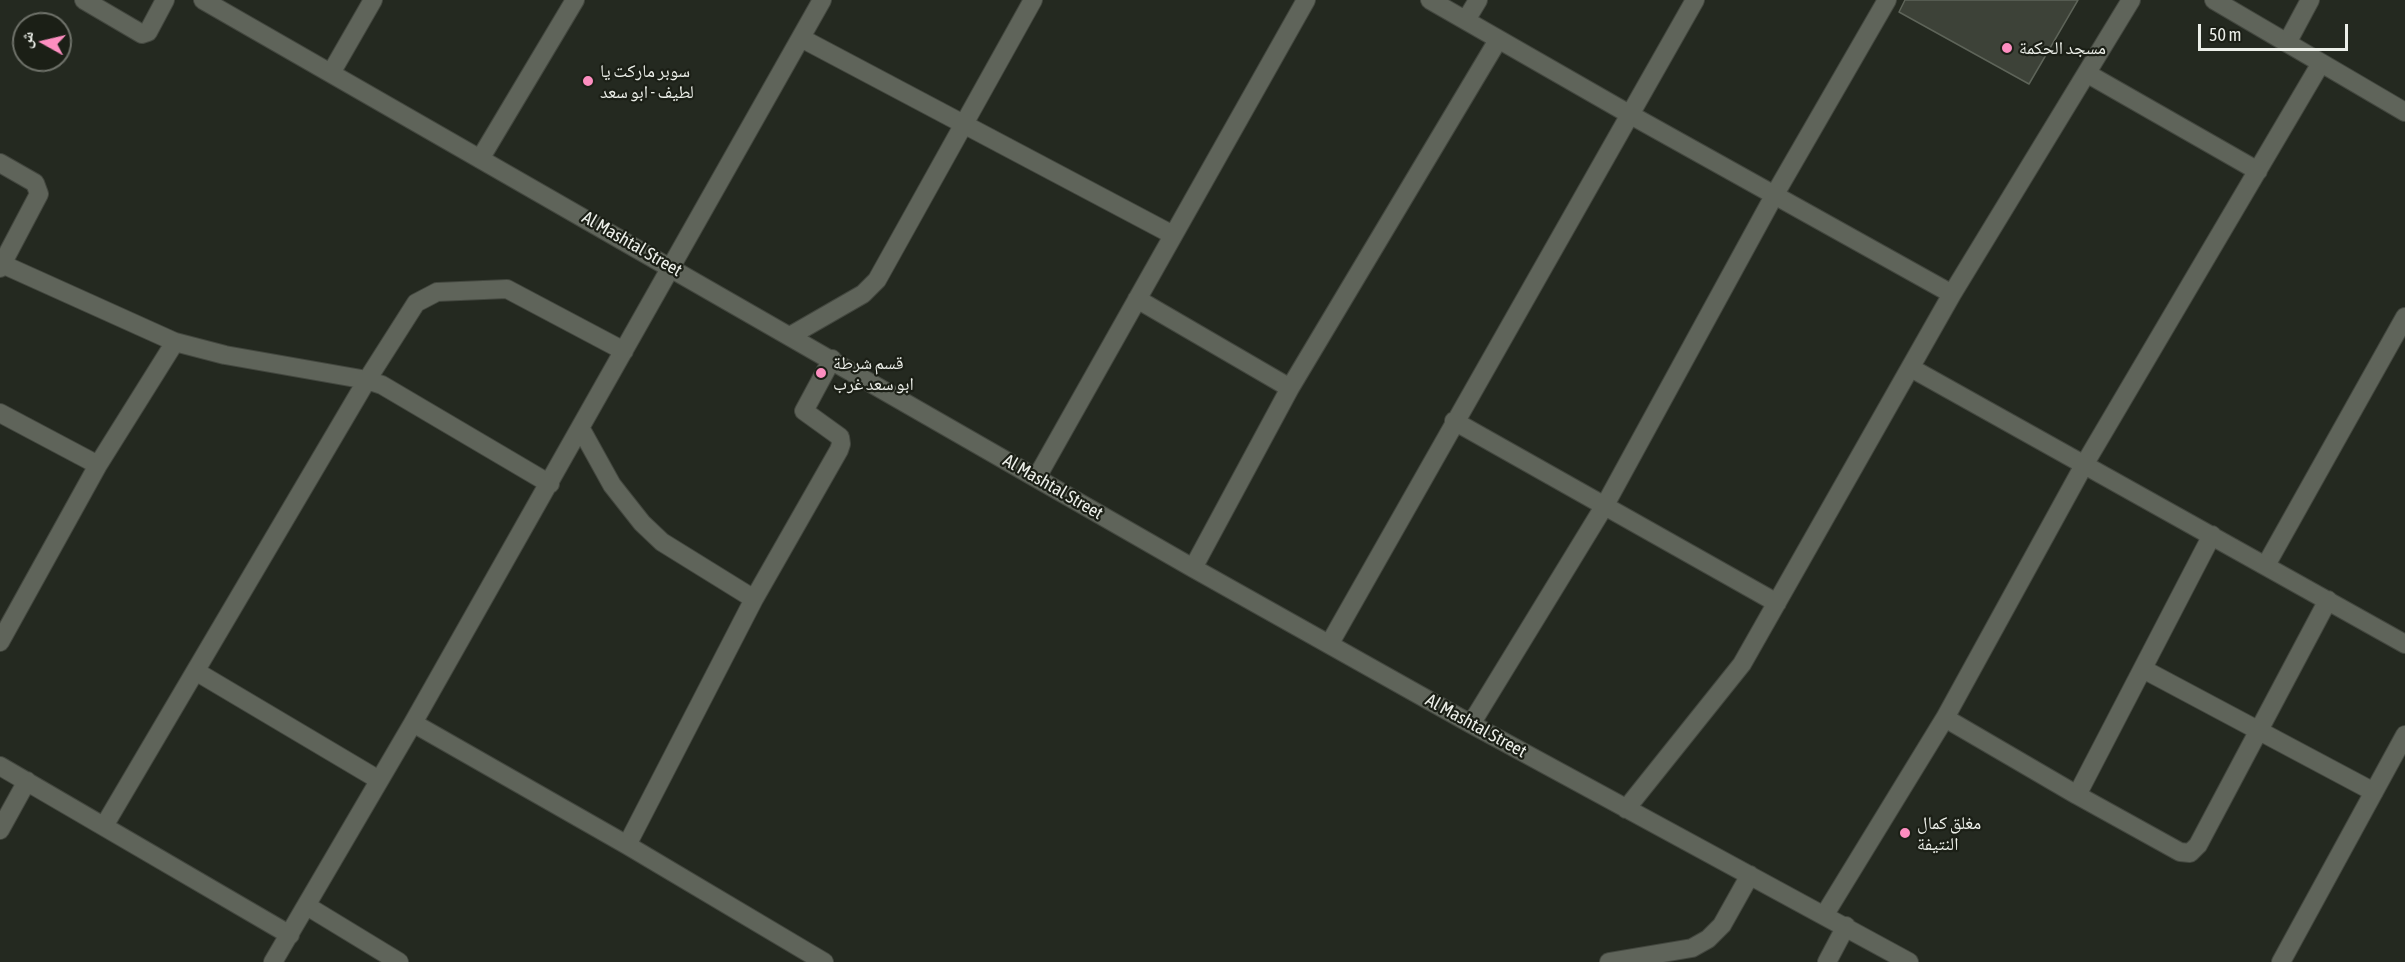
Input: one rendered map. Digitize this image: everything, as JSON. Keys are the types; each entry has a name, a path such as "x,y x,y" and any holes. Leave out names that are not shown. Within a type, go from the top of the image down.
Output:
{"street":[{"path":"84,0 142,34 148,32 165,0"},
{"name":"Al Mashtal Street","path":"203,0 1194,568 1330,642 1471,724 1825,914 1909,962"},
{"path":"331,74 373,0"},
{"path":"480,159 575,0"},
{"path":"273,962 550,484 670,266 822,0"},
{"path":"790,336 863,294 878,280 1034,0"},
{"path":"1036,477 1306,0"},
{"path":"1430,0 1952,294"},
{"path":"1466,20 1478,0"},
{"path":"1330,642 1695,0"},
{"path":"1471,724 1605,505 1775,194 1887,0"},
{"path":"1626,809 1742,664 1952,294 2131,0"},
{"path":"2214,0 2405,112"},
{"path":"2287,43 2310,0"},
{"path":"801,38 1173,235"},
{"path":"1194,568 1290,388 1498,40"},
{"path":"1825,914 1946,718 2084,465 2321,63"},
{"path":"2088,74 2258,171"},
{"path":"0,164 35,183 39,194 1,266 175,342 245,359 367,380 390,389 550,484"},
{"path":"104,826 197,672 367,380 416,303 437,292 507,289 624,351"},
{"path":"1137,299 1290,388"},
{"path":"2266,565 2405,317"},
{"path":"0,642 99,465 175,342"},
{"path":"627,845 754,599 841,444 840,437 804,411 832,359"},
{"path":"1911,368 2405,644"},
{"path":"0,413 99,465"},
{"path":"1454,421 1777,603"},
{"path":"581,429 612,485 642,523 662,542 754,599"},
{"path":"2077,795 2212,536"},
{"path":"1946,718 2180,852 2190,853 2198,845 2328,600"},
{"path":"2143,669 2373,792"},
{"path":"197,672 379,780"},
{"path":"413,723 627,845 824,962"},
{"path":"2281,962 2405,735"},
{"path":"0,766 290,935"},
{"path":"0,830 27,781"},
{"path":"1609,962 1692,948 1708,939 1722,925 1750,875"},
{"path":"307,906 399,962"},
{"path":"1827,962 1846,926"}],"building":[{"name":"مسجد الحكمة","path":"1905,0 2078,0 2029,84 1899,12"}],"place":[{"name":"مسجد الحكمة","path":"2007,48"},
{"name":"سوبر ماركت يا لطيف - ابو سعد","path":"588,81"},
{"name":"قسم شرطة ابو سعد غرب","path":"821,373"},
{"name":"مغلق كمال النتيفة","path":"1905,833"}]}
